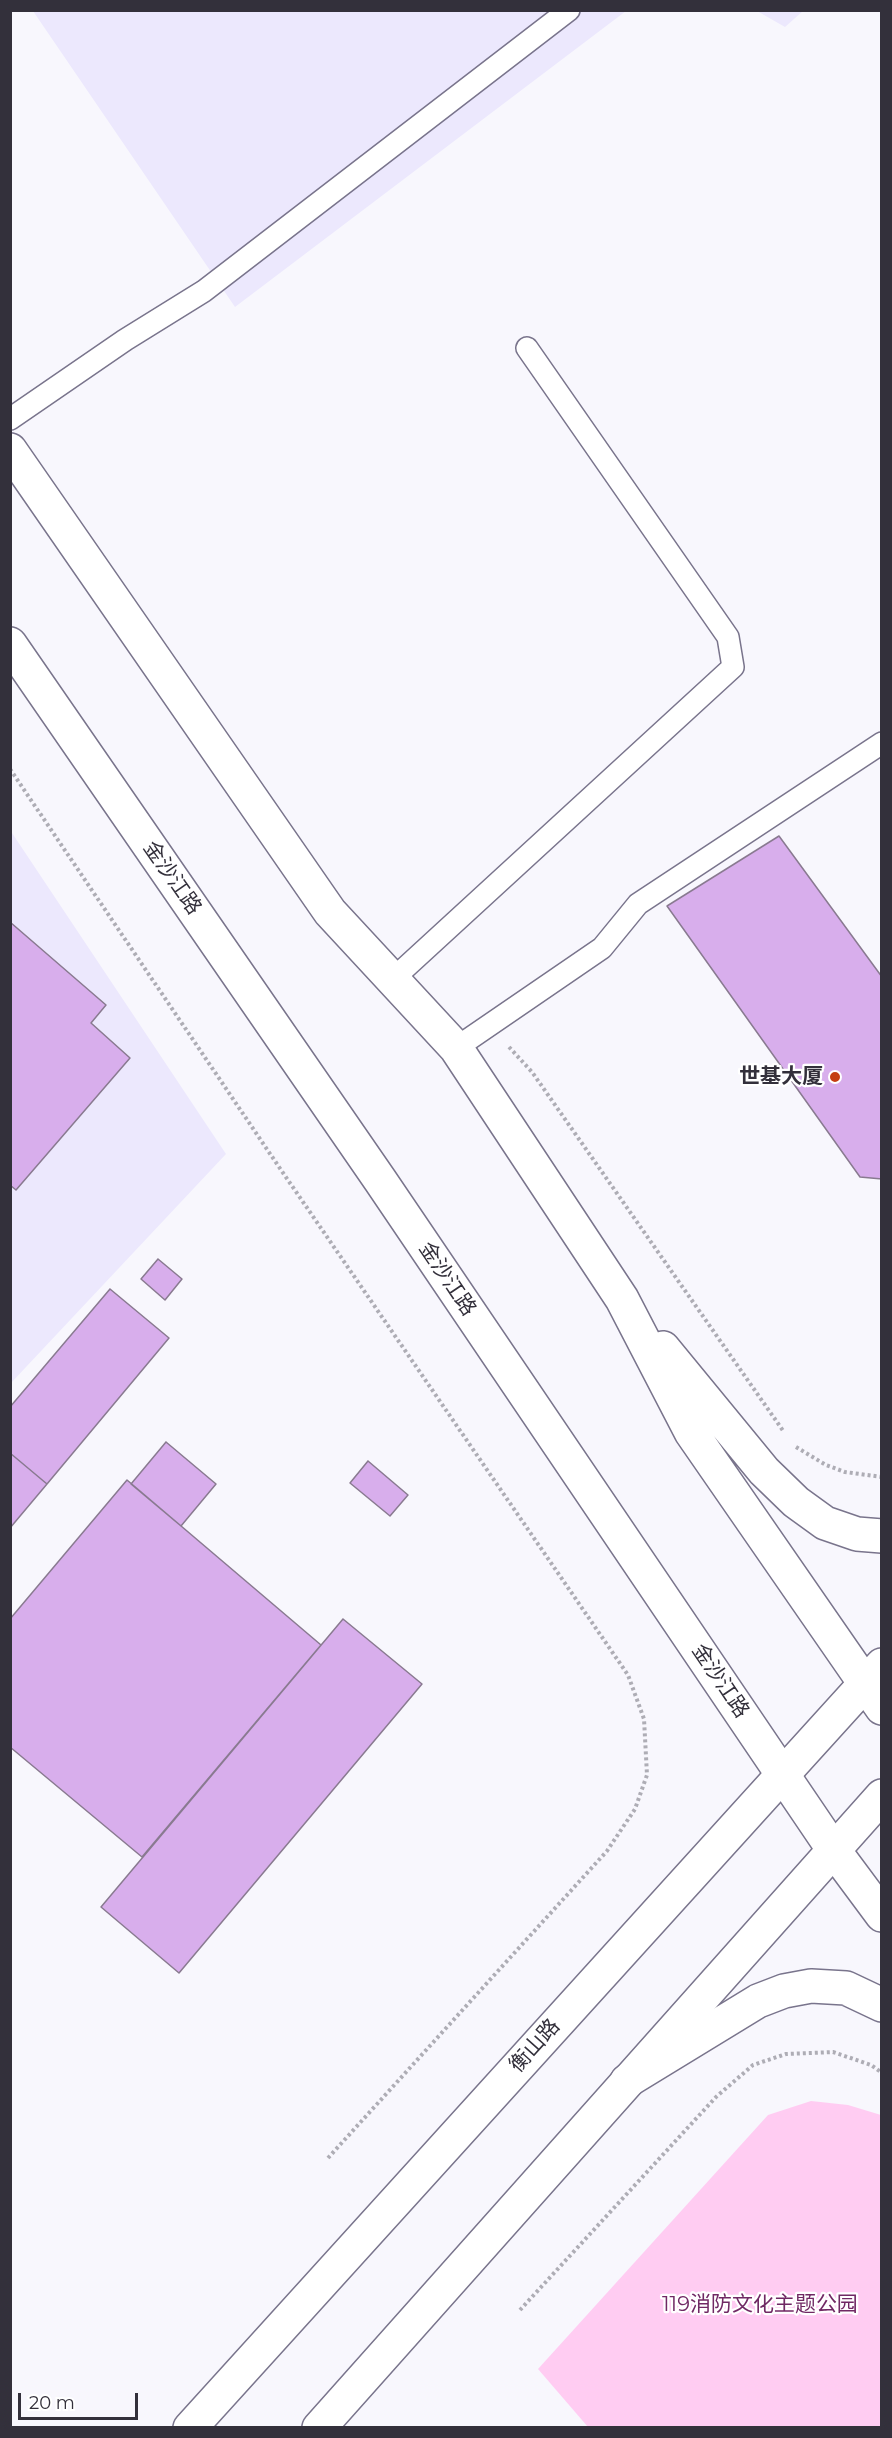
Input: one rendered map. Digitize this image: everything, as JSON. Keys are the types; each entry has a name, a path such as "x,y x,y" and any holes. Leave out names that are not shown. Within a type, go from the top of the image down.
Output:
{"main road":[{"path":"10,450 330,912 456,1048 622,1299 691,1432 876,1686"},
{"name":"金沙江路","path":"10,644 306,1072 833,1850 882,1915"},
{"path":"622,1299 764,1471 796,1502 825,1523 857,1534 882,1536"},
{"name":"衡山路","path":"190,2427 783,1774 876,1686"},
{"path":"319,2427 882,1796"},
{"path":"627,2080 758,2001 784,1992 811,1986 846,1988 882,2005"}],"lane":[{"path":"10,419 125,340 204,291 569,10"},
{"path":"393,980 733,667 728,637 527,348"},
{"path":"456,1048 602,948 638,904 882,743"}],"path":[{"path":"10,769 279,1167 628,1675 644,1719 647,1775 635,1809 607,1851 328,2158"},
{"path":"520,2310 716,2097 753,2065 786,2054 833,2052 871,2065 882,2073"}],"shaded area":[{"path":"33,11 626,11 235,307"},
{"path":"757,11 803,11 785,27"},
{"path":"10,830 226,1154 11,1383 10,1383"}],"green space":[{"name":"119消防文化主题公园","path":"811,2101 848,2105 881,2115 881,2427 588,2427 538,2369 768,2115"}],"building":[{"name":"世基大厦","path":"779,836 882,977 882,1179 860,1177 667,906"},
{"path":"10,922 106,1005 91,1023 130,1058 16,1190 10,1185"},
{"path":"158,1259 182,1279 165,1300 141,1279"},
{"path":"110,1289 169,1338 47,1484 10,1453 10,1407"},
{"path":"166,1442 216,1484 181,1526 131,1484"},
{"path":"10,1453 47,1484 10,1528"},
{"path":"368,1461 408,1495 390,1516 350,1483"},
{"path":"127,1480 321,1645 142,1857 10,1747 10,1619"},
{"path":"343,1619 422,1684 179,1973 101,1907"}],"place":[{"name":"世基大厦","path":"835,1077"}]}
